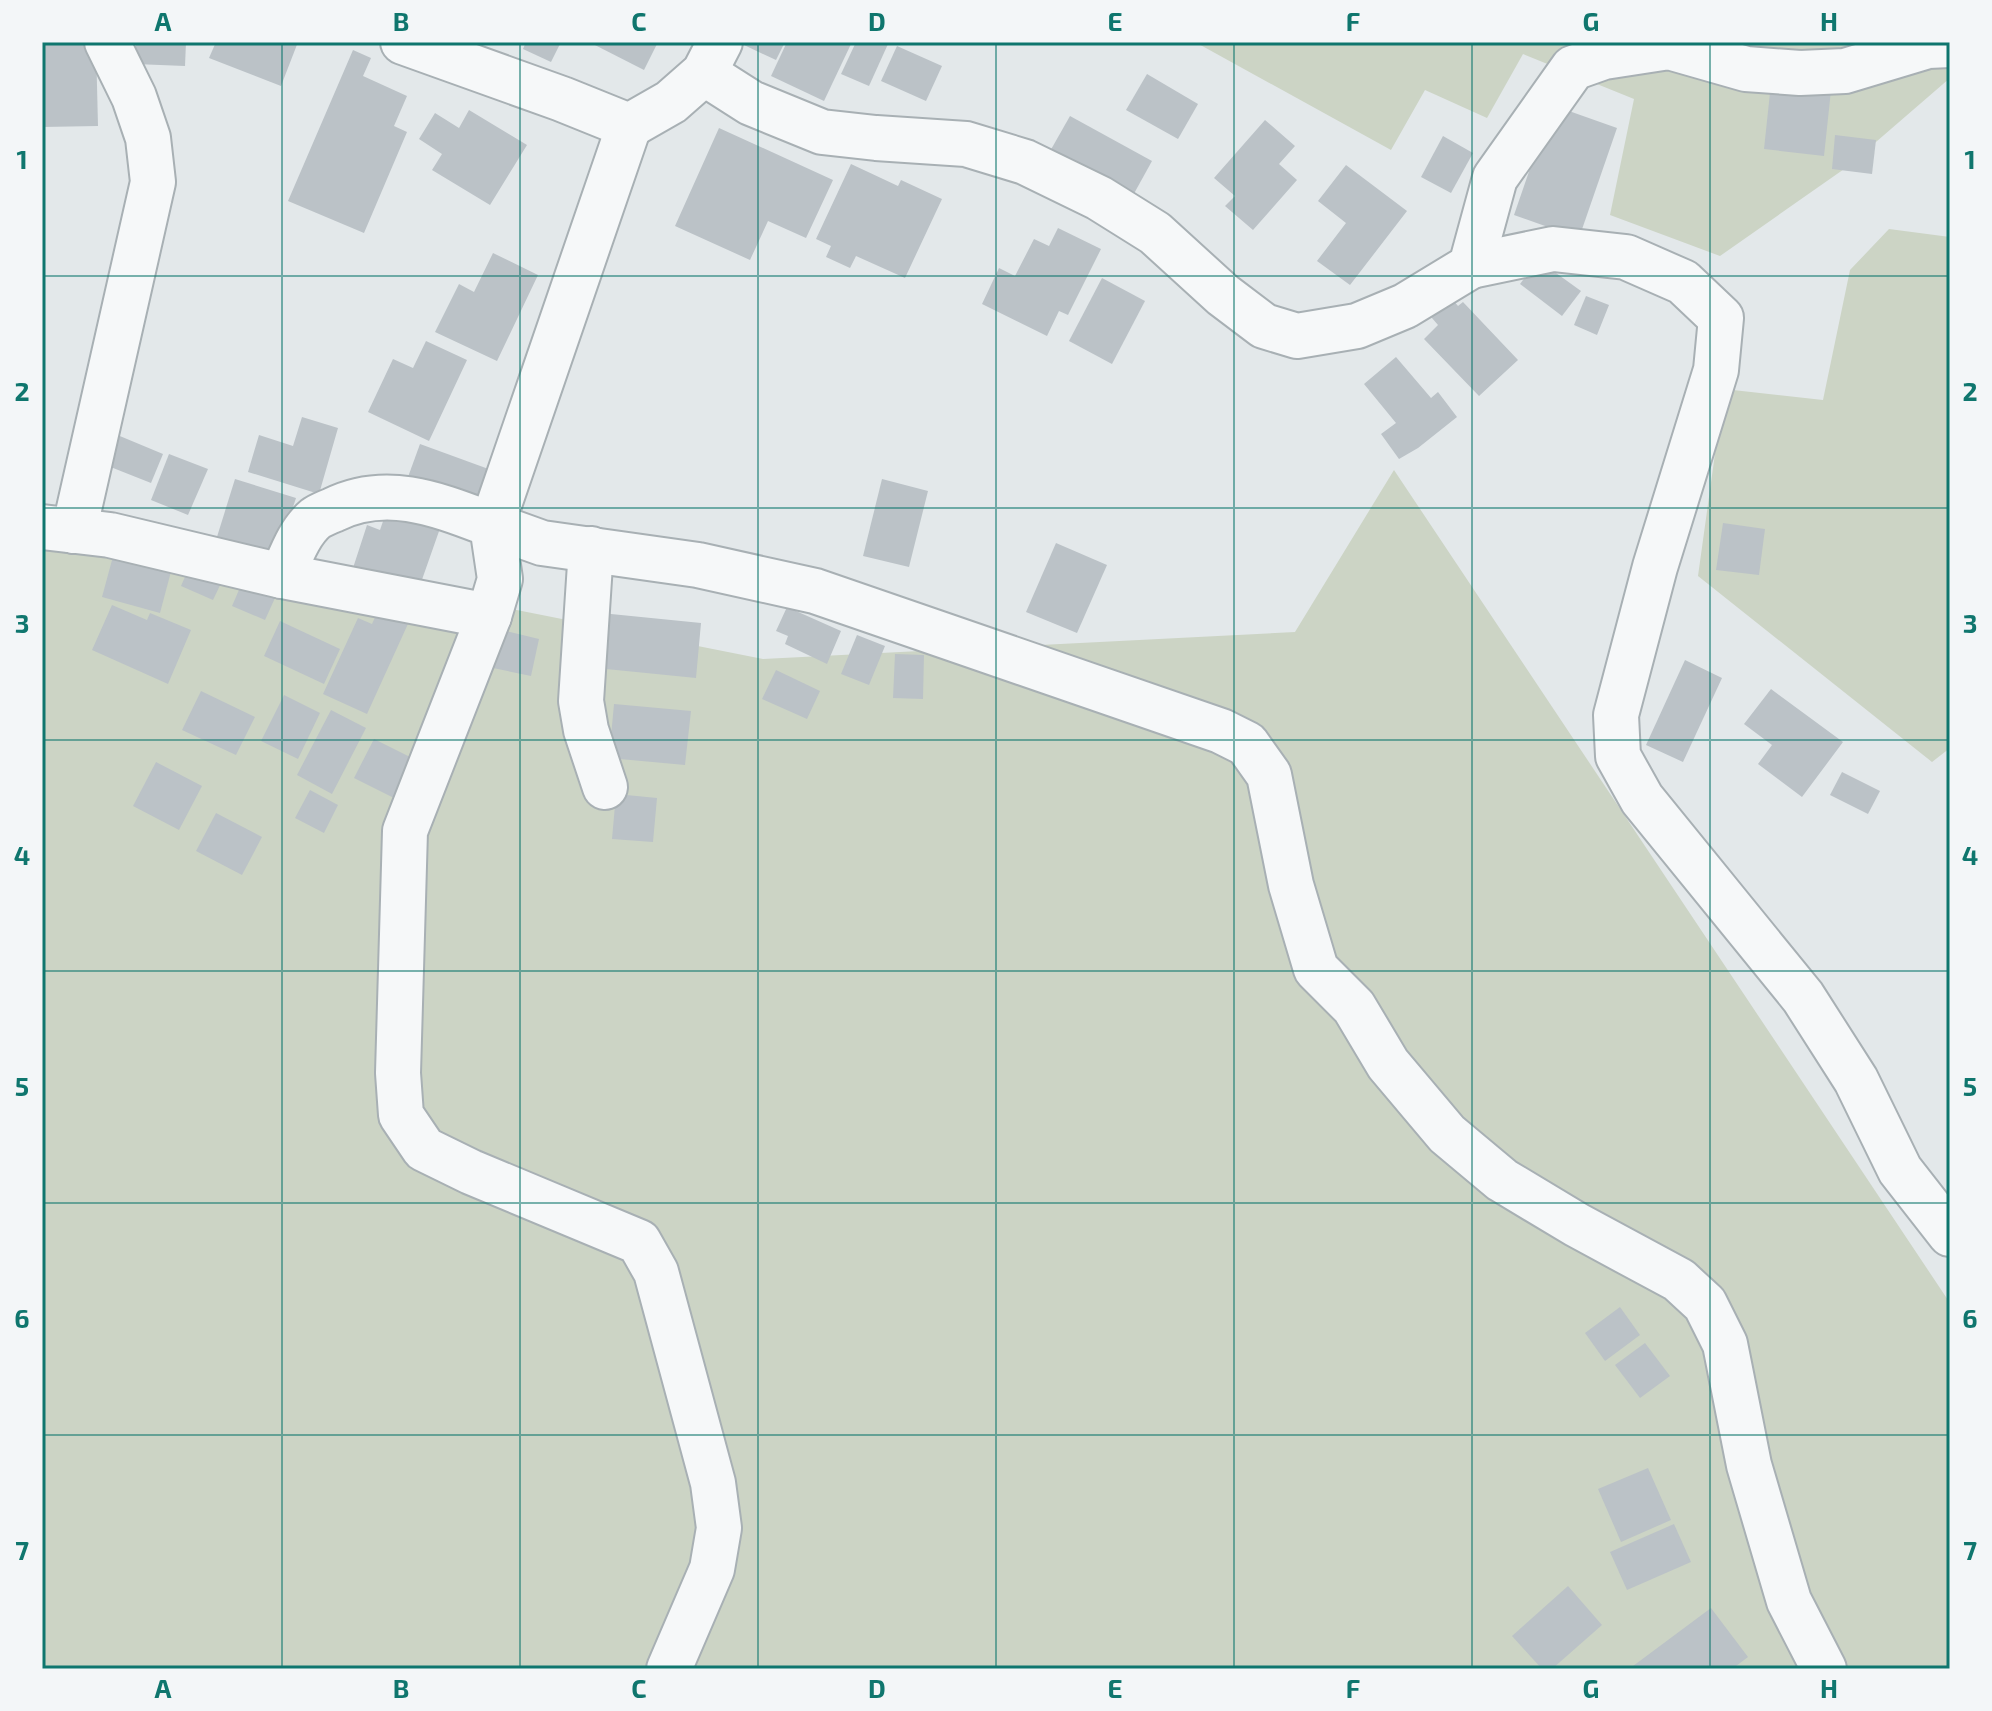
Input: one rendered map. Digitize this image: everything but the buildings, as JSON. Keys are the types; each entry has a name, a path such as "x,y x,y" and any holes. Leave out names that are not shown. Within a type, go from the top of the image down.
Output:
{"street":[{"path":"107,42 134,97 148,138 153,182 58,529 110,535 282,576 489,616"},
{"path":"403,42 629,126"},
{"path":"1471,266 1495,178 1573,68 1604,57 1669,47 1746,69 1800,73 1845,71 1928,46 1950,45"},
{"path":"669,1669 712,1569 719,1528 713,1483 656,1272 639,1242 471,1172 424,1149 401,1115 398,1073 405,831 489,616 500,579 492,525 629,126 671,102 712,57 751,103 822,132 966,144 1025,162 1099,198 1155,233 1223,295 1264,326 1297,336 1357,326 1405,306 1471,266 1553,249 1626,257 1683,282 1721,318 1716,370 1655,567 1616,715 1618,756 1642,799 1803,997 1856,1080 1900,1170 1950,1234"},
{"path":"282,576 298,540 317,518 347,503 388,495 447,508 542,543 698,565 815,591 1221,731 1247,744 1269,775 1291,885 1316,969 1354,1007 1388,1064 1447,1134 1502,1180 1679,1280 1705,1304 1725,1344 1749,1465 1789,1601 1824,1669"},
{"path":"591,549 581,701 586,730 605,787"}],"green space":[{"path":"1195,42 1950,42 1950,78 1847,167 1720,256 1610,215 1634,99 1523,54 1487,118 1425,90 1391,150"},
{"path":"1889,229 1950,237 1950,748 1932,762 1698,576 1724,389 1823,400 1850,270"},
{"path":"1394,470 1950,1303 1950,1669 42,1669 42,518 76,522 763,659 1295,632"}]}
